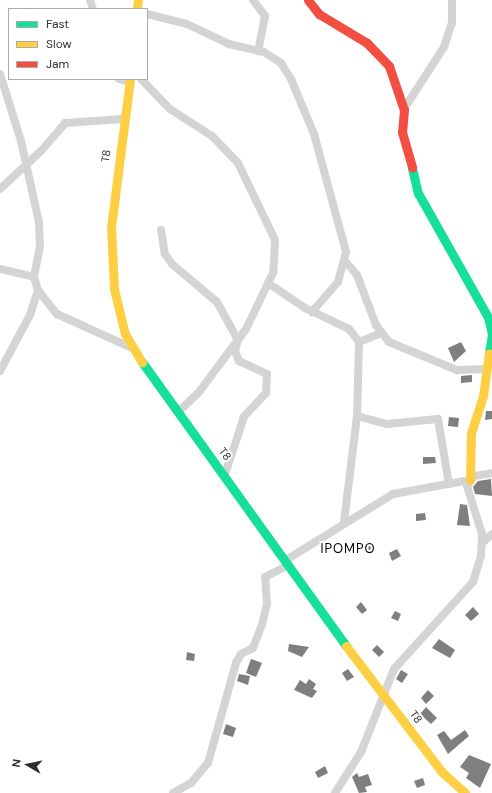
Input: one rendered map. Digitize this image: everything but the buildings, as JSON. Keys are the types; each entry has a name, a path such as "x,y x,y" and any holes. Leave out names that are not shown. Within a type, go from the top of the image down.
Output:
{"street":[{"path":"253,0 265,16 258,51"},
{"path":"308,0 319,14 378,52 389,66 404,110"},
{"path":"335,793 364,745 394,669 466,592 478,569 482,543 481,524 468,492 470,480 471,434 488,374 492,334 488,317 418,193 402,132 406,101 430,72 444,47 452,23 452,0"},
{"path":"148,14 186,24 224,43 258,51 281,63 301,100 335,202 346,262 357,275 381,333 389,342 445,366 488,374"},
{"path":"0,74 1,85 26,165 40,233 34,277 38,290 58,314 132,348"},
{"path":"142,80 170,109 216,140 245,171 275,240 275,263 268,283 238,340 199,392 177,413"},
{"name":"T8","path":"130,81 113,195 110,253 117,308 132,348 177,413 226,474 287,562 383,695 442,772 465,793"},
{"path":"0,189 26,165 65,123 124,119"},
{"path":"162,230 165,254 172,264 214,298 238,340 235,351 239,361 263,370 269,382 266,393 244,417 226,474"},
{"path":"312,312 338,282 346,262"},
{"path":"0,269 34,277"},
{"path":"268,283 312,312 349,329 358,342 357,416 344,522"},
{"path":"0,371 30,315 38,290"},
{"path":"358,342 381,333"},
{"path":"357,416 395,424 438,419 448,484"},
{"path":"173,793 191,783 208,763 236,663 242,654 253,648 262,625 267,604 265,576 344,522 393,494 470,480 478,474 492,473"},
{"path":"482,543 492,534"}],"traffic: fast":[{"path":"412,168 418,193 488,317 492,334 489,353"},
{"path":"142,362 346,646"}],"traffic: slow":[{"path":"137,8 138,0"},
{"path":"130,80 111,227 114,289 125,334 142,362"},
{"path":"470,480 471,433 483,396 489,353"},
{"path":"346,646 442,772 465,793"}],"traffic: jam":[{"path":"308,0 319,14 367,43 389,66 404,110 402,132 412,168"}],"district":[{"name":"IPOMPO","path":"348,549"}]}
